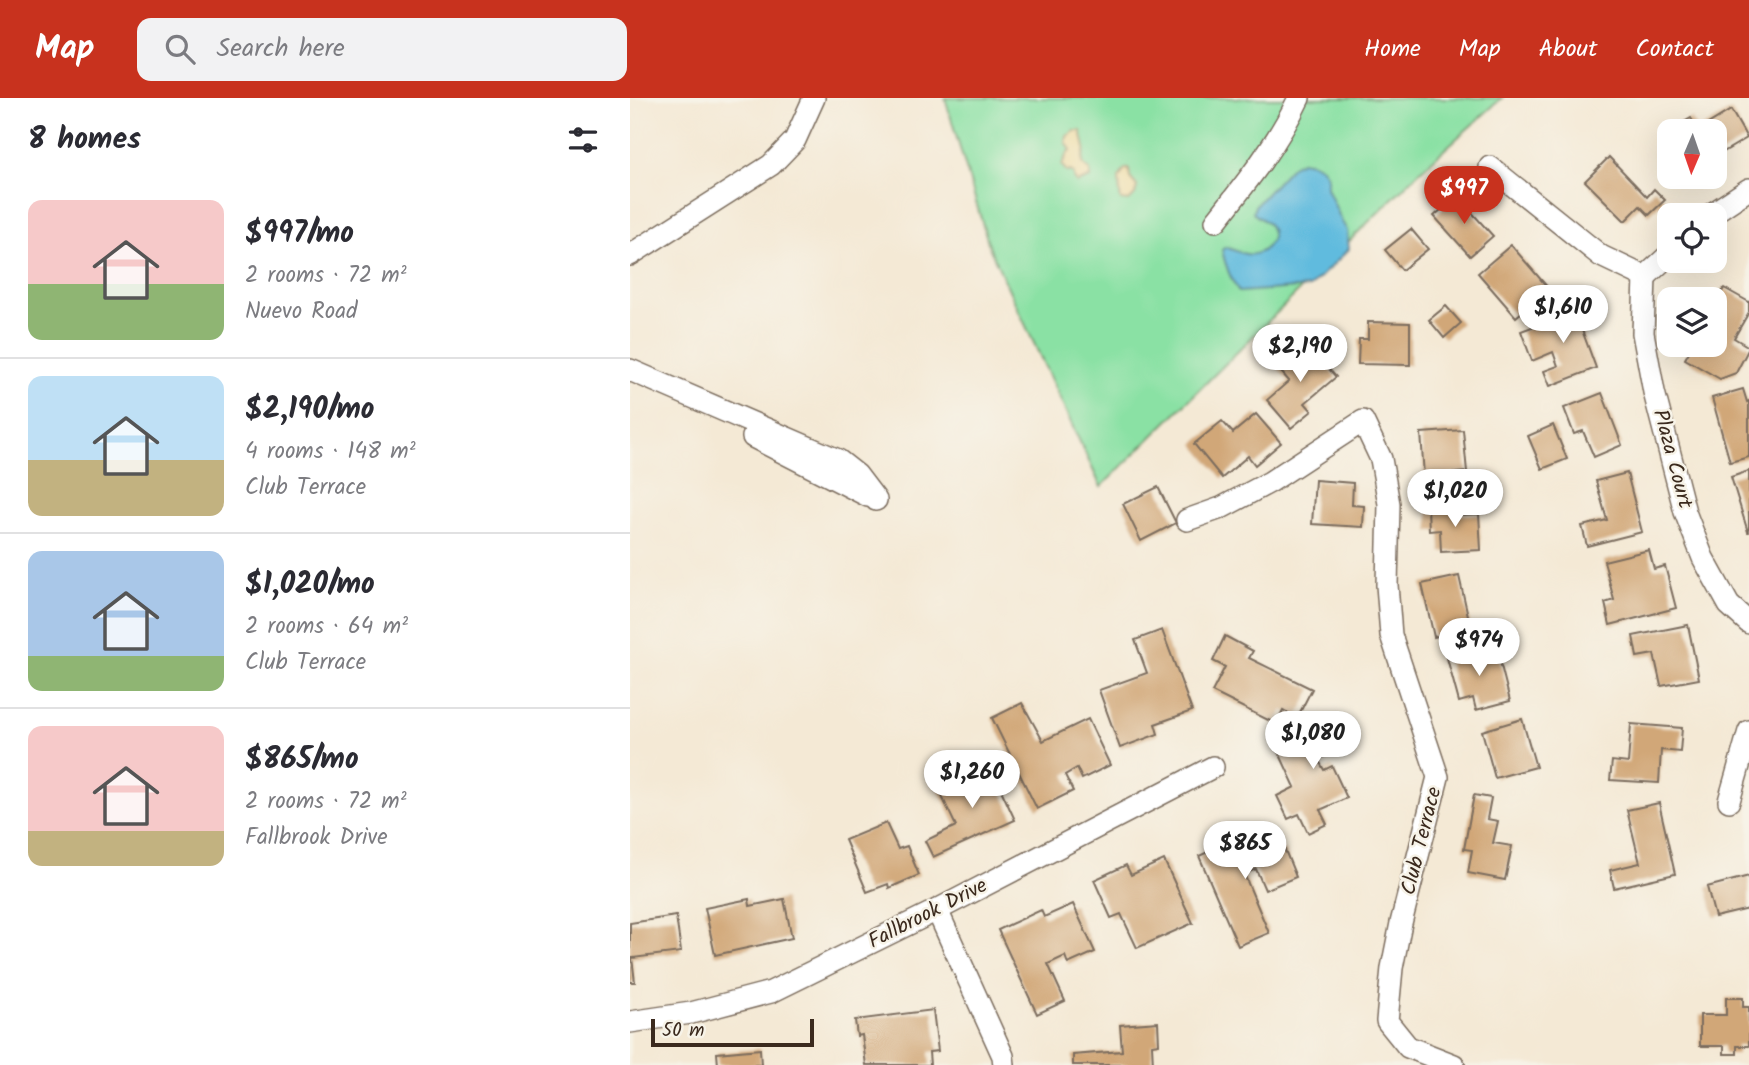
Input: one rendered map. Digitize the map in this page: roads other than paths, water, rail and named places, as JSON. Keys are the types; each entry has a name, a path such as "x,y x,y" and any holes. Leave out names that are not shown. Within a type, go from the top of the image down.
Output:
{"street":[{"path":"630,255 771,165 795,140 814,98"},
{"path":"1216,220 1256,170 1299,98"},
{"path":"1490,167 1601,256 1645,277 1657,266"},
{"path":"1727,204 1749,189"},
{"name":"Plaza Court","path":"1645,277 1643,334 1654,392 1685,512 1703,558 1729,605 1749,623"},
{"path":"630,372 838,460 857,475 876,500"},
{"name":"Club Terrace","path":"1187,520 1222,508 1270,482 1363,421 1381,459 1389,504 1387,585 1391,635 1438,777 1396,945 1387,1021 1408,1047 1454,1065"},
{"path":"1729,801 1749,731"},
{"name":"Fallbrook Drive","path":"630,1023 691,1013 771,992 937,910 1213,767"},
{"path":"937,910 1003,1056 1004,1065"}],"water":[{"path":"1301,161 1322,168 1327,176 1327,188 1347,230 1349,249 1310,287 1239,292 1222,250 1225,247 1252,254 1267,247 1272,233 1267,223 1253,213 1255,206 1292,166"}]}
